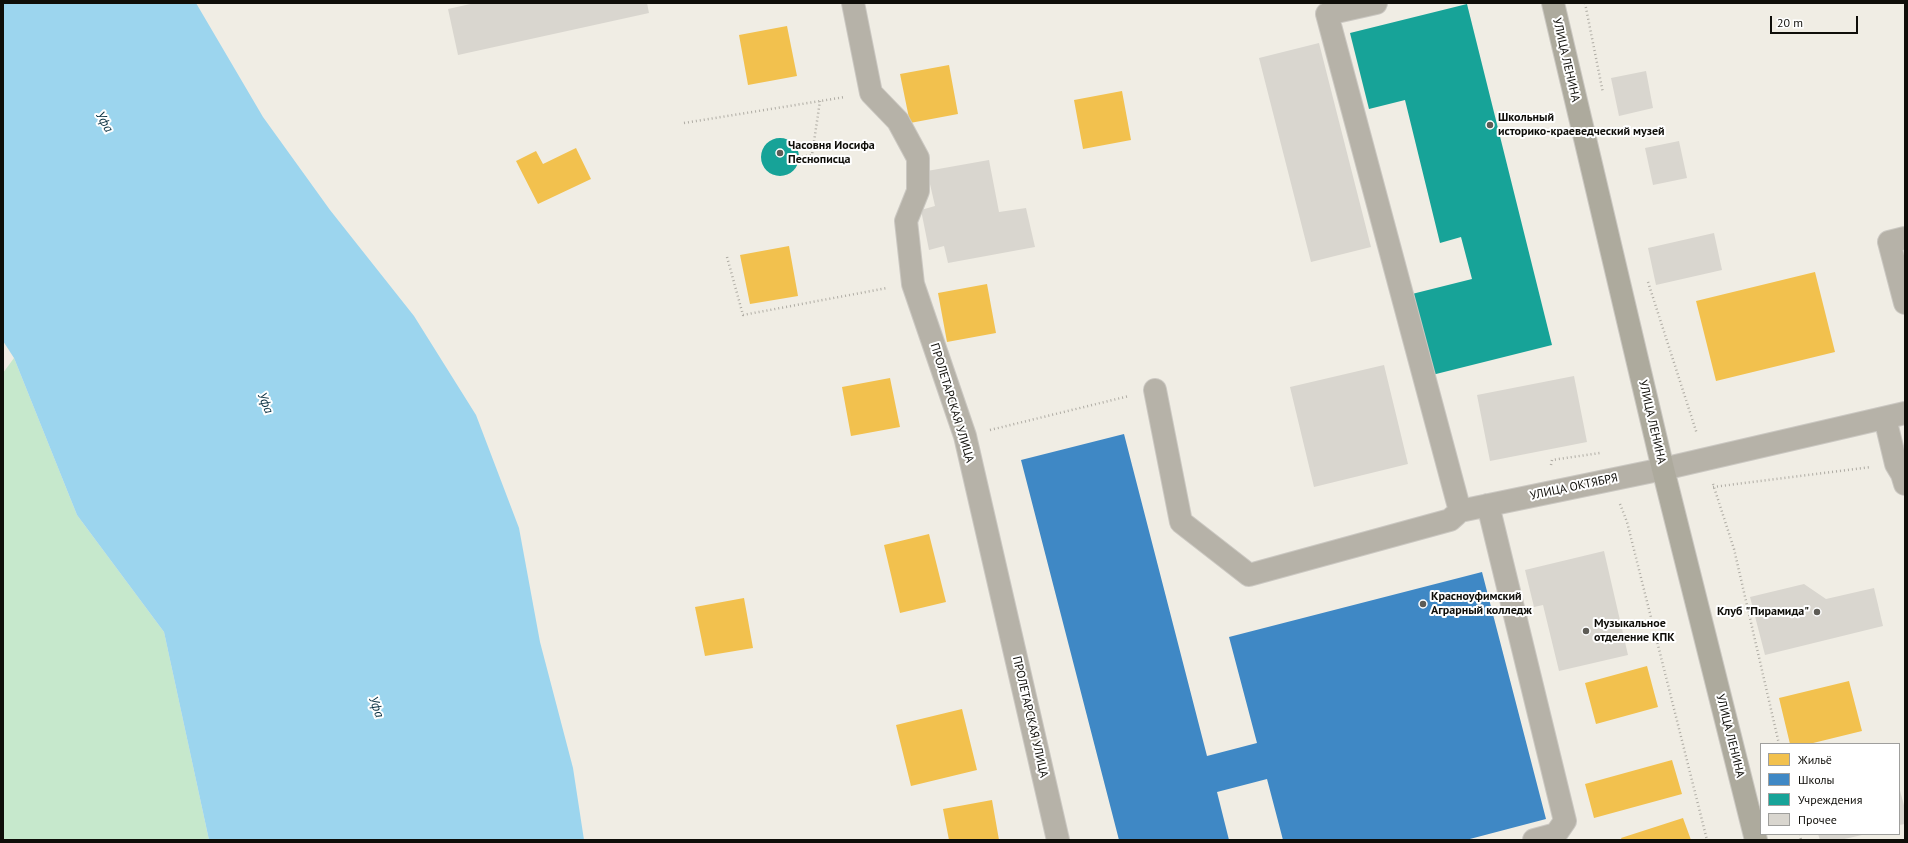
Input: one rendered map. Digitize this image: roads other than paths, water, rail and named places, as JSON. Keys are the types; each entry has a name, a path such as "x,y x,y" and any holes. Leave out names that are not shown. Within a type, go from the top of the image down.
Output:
{"main road":[{"name":"УЛИЦА ЛЕНИНА","path":"1553,3 1663,468 1756,840"}],"street":[{"name":"ПРОЛЕТАРСКАЯ УЛИЦА","path":"853,3 871,93 898,121 918,158 918,191 906,221 913,284 965,436 1058,840"},
{"path":"1376,3 1328,14 1460,511"},
{"path":"1905,238 1889,242 1905,304"},
{"name":"УЛИЦА ОКТЯБРЯ","path":"1155,390 1181,522 1249,575 1450,520 1460,511 1705,459 1895,416"},
{"path":"1895,416 1896,464 1902,474 1905,484"},
{"path":"1488,505 1565,821 1556,834 1534,840"}],"water":[{"name":"Уфа","path":"3,3 196,3 263,117 330,210 414,316 476,415 519,528 540,642 573,768 584,840 209,840 164,632 77,515 14,358 3,341"}],"place":[{"name":"Школьный историко-краеведческий музей","path":"1490,125"},
{"name":"Часовня Иосифа Песнописца","path":"780,153"},
{"name":"Красноуфимский Аграрный колледж","path":"1423,604"},
{"name":"Клуб \"Пирамида\"","path":"1817,612"},
{"name":"Музыкальное отделение КПК","path":"1586,631"}]}
